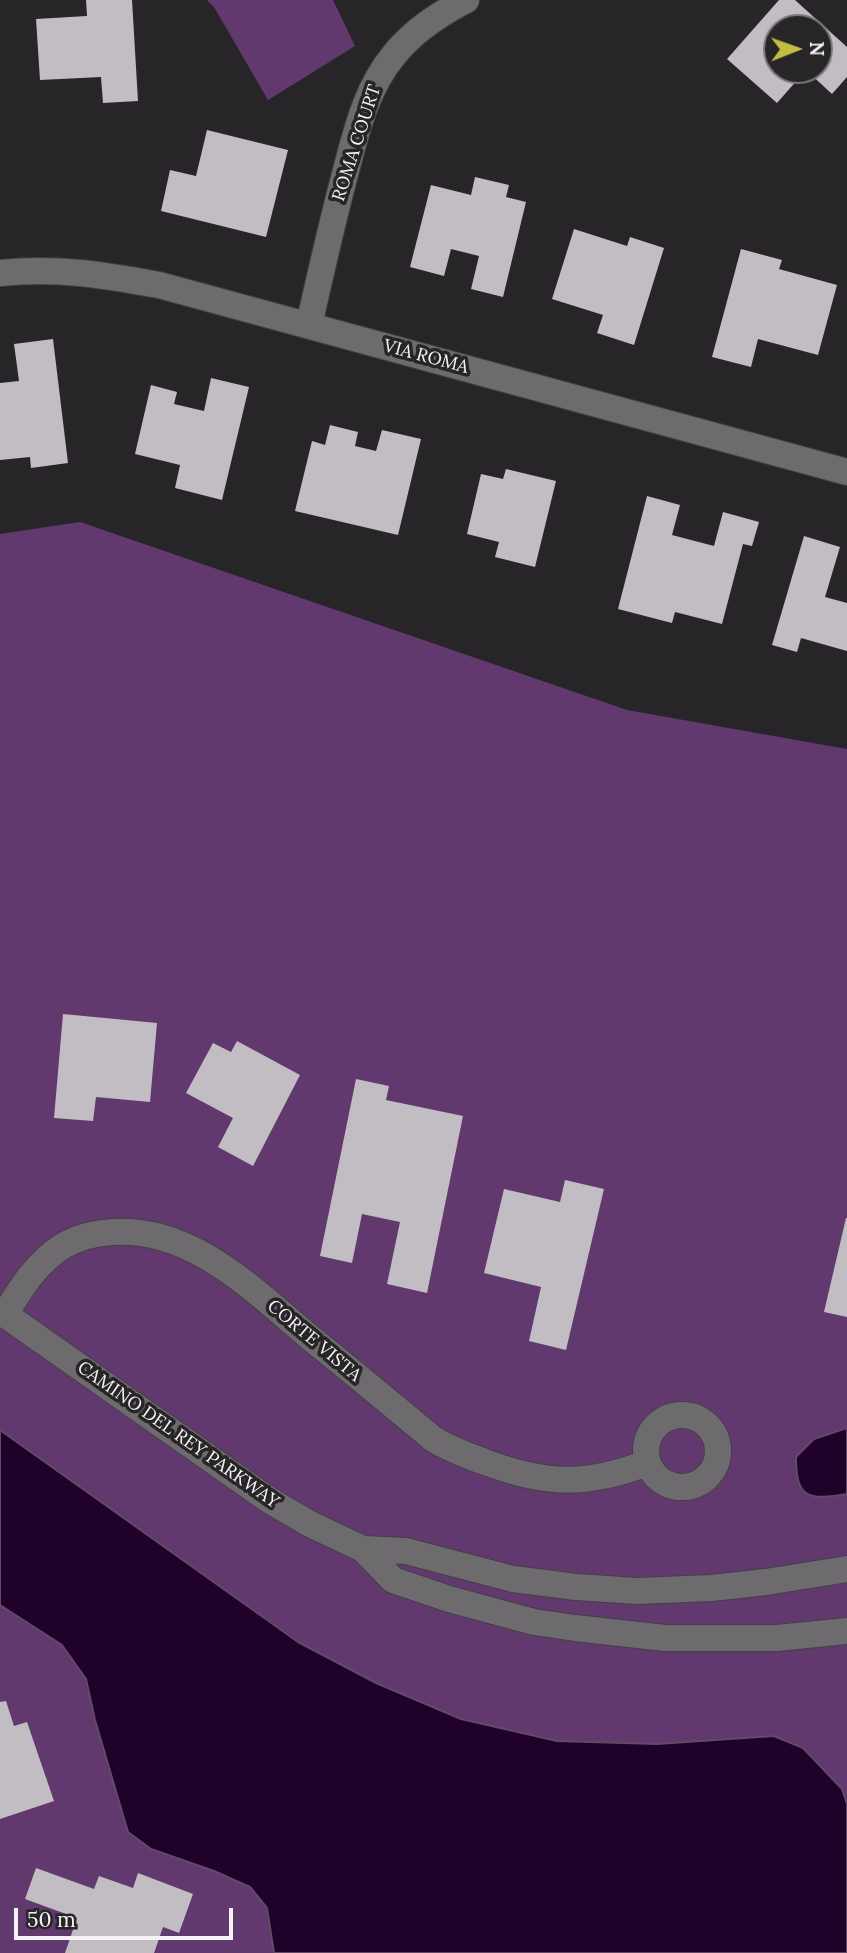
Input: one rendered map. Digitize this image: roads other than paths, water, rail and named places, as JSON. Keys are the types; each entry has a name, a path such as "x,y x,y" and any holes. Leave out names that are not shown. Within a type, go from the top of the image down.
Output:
{"street":[{"name":"ROMA COURT","path":"309,325 346,169 372,89 393,56 406,42 422,27 466,0"},
{"name":"VIA ROMA","path":"0,273 50,270 100,274 159,285 847,472"},
{"name":"CORTE VISTA","path":"2,1312 33,1271 64,1245 81,1237 104,1233 130,1231 160,1237 213,1259 445,1446 514,1473 545,1479 601,1477 648,1463"},
{"name":"CAMINO DEL REY PARKWAY","path":"2,1312 269,1500 310,1524 363,1549 393,1580 449,1599 534,1622 575,1628 665,1638 777,1638 847,1631"},
{"name":"CAMINO DEL REY PARKWAY","path":"363,1549 406,1551 513,1579 637,1591 710,1588 847,1569"}]}
